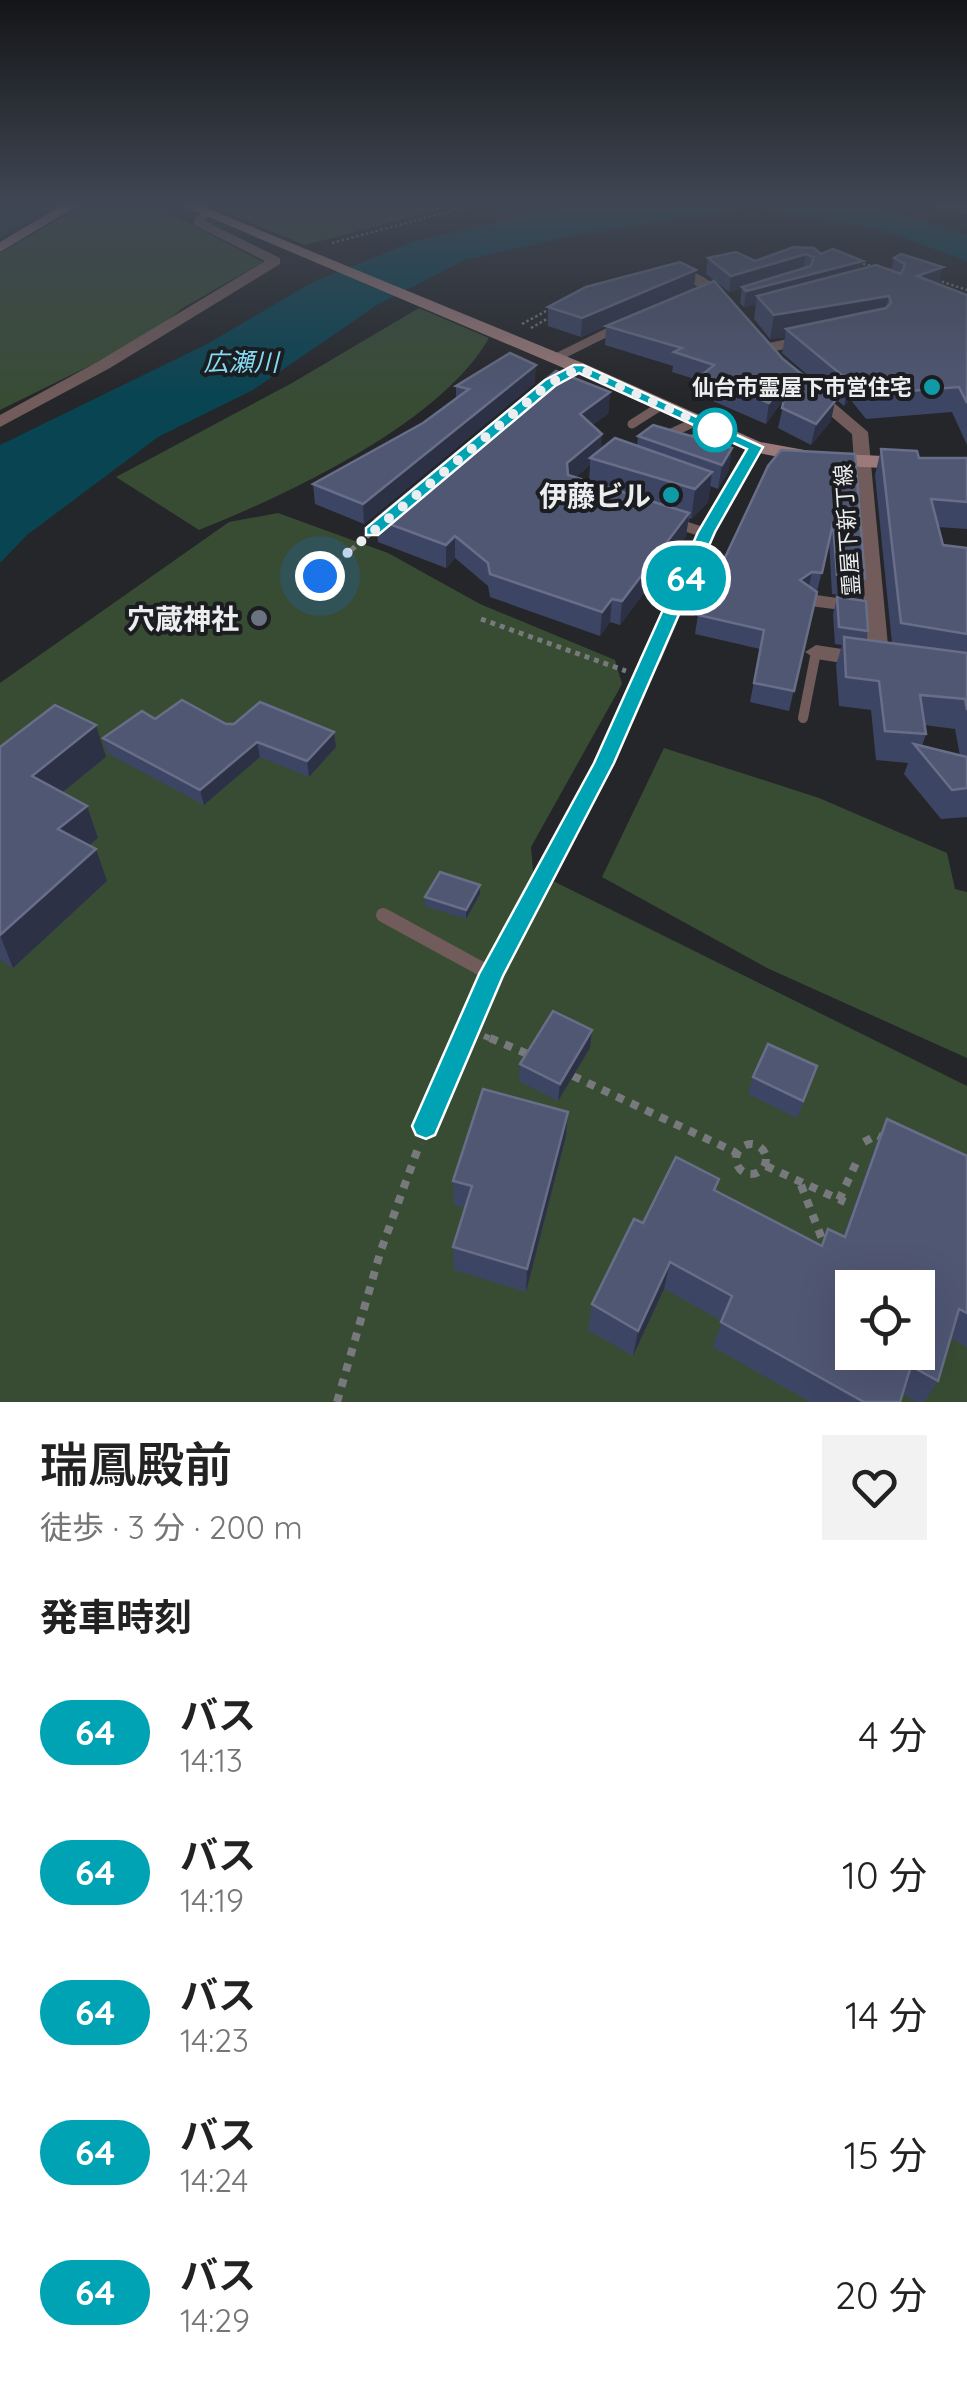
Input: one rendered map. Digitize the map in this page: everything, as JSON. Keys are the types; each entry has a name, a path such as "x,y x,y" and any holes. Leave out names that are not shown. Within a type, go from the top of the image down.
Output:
{"street":[{"path":"0,422 146,344 194,308 262,268"},
{"path":"340,268 755,447 778,454 967,466"},
{"path":"679,271 720,295 738,316"},
{"path":"554,358 654,312"},
{"path":"550,383 579,368"},
{"name":"霊屋下新丁線","path":"796,380 860,432 879,662"},
{"path":"647,668 706,532 717,497 755,447"},
{"path":"810,600 875,610"},
{"path":"816,652 914,666"}],"lane":[{"path":"764,349 802,341"},
{"path":"632,424 662,405"},
{"path":"667,435 705,425"},
{"path":"684,443 705,425"},
{"path":"668,522 706,532"},
{"path":"803,718 816,652"},
{"path":"426,1126 491,974 604,763 647,668"},
{"path":"383,915 491,974"}],"path":[{"path":"887,268 905,272"},
{"path":"923,276 967,290"},
{"path":"546,312 534,319 557,314"},
{"path":"320,576 372,532"},
{"path":"482,619 564,652 647,668"},
{"path":"468,1030 535,1057"},
{"path":"573,1076 735,1152"},
{"path":"337,1402 381,1250 426,1126"},
{"path":"864,1142 876,1135 892,1142"},
{"path":"743,1144 756,1146 766,1154 766,1166 758,1174 745,1173 736,1163 735,1152 743,1144"},
{"path":"766,1166 842,1201 857,1161"},
{"path":"800,1182 826,1250"}],"green space":[{"path":"0,268 252,268 183,308 142,340 0,410"},
{"path":"419,308 489,338 436,399 359,453 275,497 199,530 116,477 292,383"},
{"path":"278,513 388,553 480,604 615,660 622,684 531,847 533,871 967,1086 967,1402 0,1402 0,683 229,522"},
{"path":"664,748 819,798 947,853 955,889 967,892 967,1058 767,968 602,877"}],"water":[{"name":"広瀬川","path":"347,268 449,268 377,305 253,390 158,437 27,535 0,563 0,445 207,344 313,282"}],"building":[{"path":"656,268 696,270 582,318 548,307 586,287"},
{"path":"721,268 757,268 731,276"},
{"path":"803,268 834,268 746,291 742,287"},
{"path":"863,268 886,268 901,274 903,268 939,268 917,276 967,295 967,403 959,387 872,394 855,374 849,381 786,329 886,308 891,303 889,296 774,315 757,296"},
{"path":"714,281 783,359 835,401 816,424 782,408 790,375 769,403 702,375 714,365 674,352 682,348 606,326"},
{"path":"510,353 536,365 363,504 313,484 423,423 469,389 456,386"},
{"path":"556,371 610,392 580,414 602,434 567,463 568,475 689,513 622,601 612,599 602,612 490,574 488,563 455,536 446,545 376,519"},
{"path":"653,425 732,448 722,465 638,436"},
{"path":"615,438 712,472 695,489 590,458"},
{"path":"881,449 917,451 919,458 967,458 967,502 931,499 943,545 967,548 967,634 901,623"},
{"path":"781,450 855,454 865,579 837,575 833,523 822,573 812,572 800,580 817,592 794,691 754,683 764,630 698,615 768,466"},
{"path":"837,597 866,601 868,631 839,627"},
{"path":"844,637 967,653 967,710 965,699 920,695 926,734 885,731 879,681 846,677"},
{"path":"182,700 226,724 234,724 260,702 334,732 307,761 257,742 200,790 103,738 142,711 155,719"},
{"path":"55,705 96,725 32,776 87,806 58,829 96,849 0,935 0,747"},
{"path":"914,744 967,757 967,788 952,790"},
{"path":"440,872 480,885 466,910 425,897"},
{"path":"553,1011 592,1030 560,1084 520,1064"},
{"path":"768,1044 817,1066 803,1101 753,1077"},
{"path":"483,1089 568,1112 527,1269 453,1247 472,1186 453,1181"},
{"path":"887,1119 967,1156 967,1313 959,1309 938,1381 918,1370 935,1370 935,1270 835,1270 835,1370 910,1370 900,1402 864,1402 721,1322 732,1296 670,1262 638,1331 592,1304 634,1219 643,1223 676,1157 719,1179 714,1190 822,1246 828,1229 845,1237"}],"bus line":[{"name":"64","path":"372,532 550,383 579,368 755,447 706,532 604,763 491,974 426,1126"}],"place":[{"name":"仙台市霊屋下市営住宅","path":"932,387"},
{"name":"伊藤ビル","path":"671,495"},
{"name":"穴蔵神社","path":"259,618"}],"route":[{"path":"320,576 550,383 579,368 715,430"}]}
